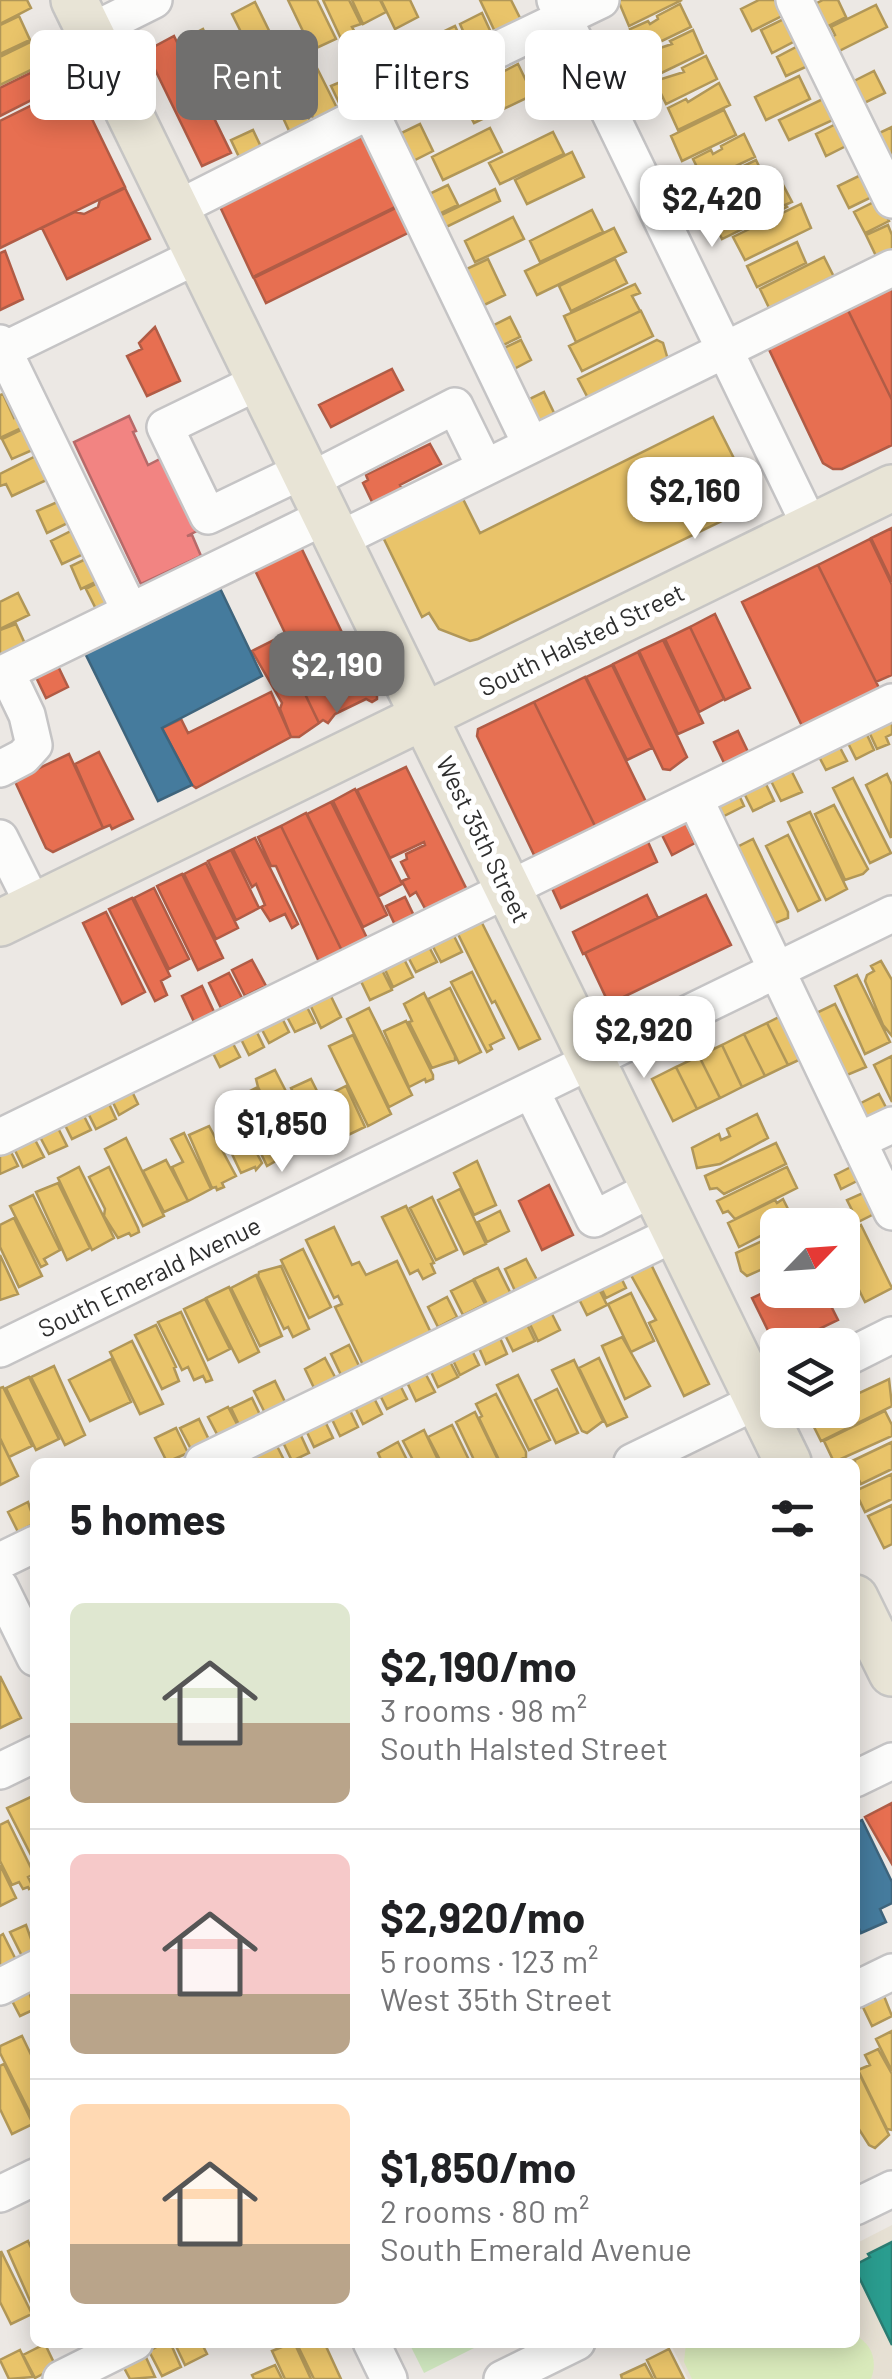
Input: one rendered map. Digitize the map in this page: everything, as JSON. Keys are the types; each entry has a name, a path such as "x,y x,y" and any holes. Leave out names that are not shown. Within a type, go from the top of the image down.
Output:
{"main road":[{"name":"West 35th Street","path":"82,16 676,1233 760,1382"},
{"name":"South Halsted Street","path":"17,914 892,488"},
{"name":"West 35th Street","path":"778,1428 787,1458"},
{"path":"860,1608 892,1673"}],"street":[{"path":"82,16 154,0"},
{"path":"505,38 559,9 601,0"},
{"path":"794,0 892,200"},
{"path":"559,9 811,528"},
{"path":"176,209 352,120"},
{"path":"374,120 531,444"},
{"path":"130,611 1,348 198,256"},
{"path":"260,381 165,427 208,516 319,502 485,467 892,268"},
{"path":"0,769 23,757 34,745 26,715 7,682 319,502 455,406 485,467"},
{"path":"0,1137 892,702"},
{"path":"695,798 892,1212"},
{"path":"0,838 17,914"},
{"name":"South Emerald Avenue","path":"0,1349 892,914"},
{"path":"531,1090 594,1219 654,1188"},
{"path":"858,1141 892,1125"},
{"path":"212,1458 676,1233"},
{"path":"860,1351 892,1336"},
{"path":"640,1458 760,1400"},
{"path":"0,1561 30,1546"},
{"path":"0,1587 30,1648"},
{"path":"0,1771 30,1756"},
{"path":"860,1777 892,1761"},
{"path":"0,1986 30,1971"},
{"path":"860,1988 892,1972"},
{"path":"0,2194 30,2180"},
{"path":"860,2205 892,2189"},
{"path":"61,2379 123,2348"},
{"path":"374,2348 388,2379"},
{"path":"502,2379 565,2348"}],"shaded area":[{"path":"892,2225 892,2379 688,2379 672,2348 860,2348 860,2241"}],"green space":[{"path":"860,2339 872,2354 874,2366 871,2379 692,2379 684,2362 685,2348 860,2348"},
{"path":"412,2348 474,2348 424,2373"}],"building: Homes":[{"path":"0,0 27,0 31,8 0,24"},
{"path":"288,0 317,0 336,39 318,47 318,30 302,30"},
{"path":"323,0 349,0 361,24 352,27 354,30 338,32"},
{"path":"352,0 380,0 386,12 363,24"},
{"path":"381,0 410,0 418,17 395,29"},
{"path":"480,0 511,0 523,24 505,32 494,30"},
{"path":"618,0 682,0 629,26"},
{"path":"759,0 778,0 784,15 752,31 741,9"},
{"path":"823,0 838,0 846,17 820,30 809,7"},
{"path":"255,2 269,30 240,30 232,14"},
{"path":"680,4 691,27 662,41 662,30 630,30 648,21 650,24"},
{"path":"876,5 887,27 835,53 828,39 835,35 831,27"},
{"path":"482,13 490,30 463,30 460,24"},
{"path":"19,16 30,40 0,54 0,25"},
{"path":"788,17 799,39 772,53 761,30"},
{"path":"693,30 703,53 662,73 662,47 672,44 670,41"},
{"path":"30,42 30,70 0,85 0,57"},
{"path":"800,45 810,65 786,76 777,57"},
{"path":"706,56 717,79 666,104 662,79 684,72 682,68"},
{"path":"518,64 525,78 525,99 505,108 505,71"},
{"path":"318,70 338,110 318,118"},
{"path":"874,71 885,93 860,105 850,83"},
{"path":"799,76 810,99 766,120 755,97"},
{"path":"719,83 730,105 678,130 668,108 686,99 688,102"},
{"path":"823,99 833,120 789,140 779,120"},
{"path":"724,110 736,135 682,161 671,136"},
{"path":"284,120 310,120 312,125 291,135"},
{"path":"840,122 850,144 826,156 816,134"},
{"path":"420,124 433,151 409,163 395,136"},
{"path":"892,127 892,154 887,156 877,134"},
{"path":"490,128 502,152 443,180 432,157"},
{"path":"253,130 262,149 240,159 231,140"},
{"path":"553,132 564,154 500,184 489,163"},
{"path":"744,134 755,157 704,181 693,159 711,150 713,154"},
{"path":"572,152 584,177 527,204 515,180"},
{"path":"756,160 767,183 717,207 706,184 735,176 733,171"},
{"path":"863,174 874,196 849,208 838,186"},
{"path":"781,181 792,202 787,207 722,239 710,214"},
{"path":"448,185 458,205 437,215 427,195"},
{"path":"495,189 500,201 440,230 435,218"},
{"path":"878,200 889,221 865,233 854,212"},
{"path":"801,204 811,228 745,260 733,237"},
{"path":"592,210 603,232 540,262 530,241"},
{"path":"513,217 524,239 475,262 465,241"},
{"path":"888,225 892,251 877,258 866,235"},
{"path":"614,228 626,252 537,295 525,271"},
{"path":"797,242 806,263 757,287 747,266"},
{"path":"824,257 836,281 771,312 760,289"},
{"path":"488,259 505,295 476,309 458,273"},
{"path":"615,259 627,283 571,311 559,286"},
{"path":"635,284 640,293 632,296 640,311 576,342 564,316"},
{"path":"641,311 653,336 582,371 569,346"},
{"path":"510,317 520,337 499,347 490,327"},
{"path":"521,340 531,360 510,371 500,350"},
{"path":"657,340 663,343 669,363 590,402 578,379"},
{"path":"544,392 557,419 534,430 521,403"},
{"path":"3,394 14,418 22,413 28,425 0,438 0,395"},
{"path":"713,417 757,504 478,639 470,641 439,629 429,613 422,617 381,533 460,493 480,533"},
{"path":"27,427 37,448 12,459 2,439"},
{"path":"40,454 51,478 12,496 6,484 0,486 0,474"},
{"path":"62,500 72,521 47,533 37,511"},
{"path":"77,528 88,552 62,564 51,541"},
{"path":"90,557 102,579 81,589 71,566"},
{"path":"104,580 114,600 96,609 86,589"},
{"path":"18,593 29,615 0,629 0,602"},
{"path":"16,624 26,646 0,661 0,630"},
{"path":"892,718 892,734 886,737 889,744 877,749 864,721"},
{"path":"863,726 874,750 856,759 844,735"},
{"path":"835,738 847,761 826,770 815,749"},
{"path":"788,764 802,792 781,801 767,773"},
{"path":"887,774 892,785 891,838 866,785"},
{"path":"853,778 891,853 870,863 833,788"},
{"path":"764,780 774,801 753,811 743,791"},
{"path":"734,784 744,806 718,819 707,797"},
{"path":"834,805 868,869 845,880 815,814"},
{"path":"810,812 847,889 826,900 788,822"},
{"path":"788,835 820,900 798,911 766,846"},
{"path":"753,839 788,912 788,918 768,926 729,851"},
{"path":"479,917 540,1039 519,1049 455,928"},
{"path":"450,928 462,952 441,962 429,939"},
{"path":"426,941 437,962 416,972 405,951"},
{"path":"401,953 413,977 393,987 382,963"},
{"path":"881,961 892,980 892,1036 883,1025 865,981 874,971 871,966"},
{"path":"379,964 392,990 370,1000 358,975"},
{"path":"472,972 504,1038 490,1045 492,1049 487,1052 451,982"},
{"path":"857,975 890,1042 865,1054 835,986"},
{"path":"327,988 341,1017 321,1028 307,998"},
{"path":"450,988 481,1052 459,1063 428,999"},
{"path":"424,993 455,1056 455,1060 432,1068 404,1004"},
{"path":"305,1003 315,1023 295,1032 285,1013"},
{"path":"835,1004 866,1067 840,1078 810,1016"},
{"path":"369,1008 412,1095 389,1107 347,1019"},
{"path":"791,1011 812,1054 788,1065 767,1023"},
{"path":"279,1012 289,1032 269,1043 258,1022"},
{"path":"406,1021 433,1075 433,1079 409,1087 384,1031"},
{"path":"767,1023 788,1065 765,1076 744,1034"},
{"path":"253,1024 264,1047 249,1055 237,1031"},
{"path":"744,1034 765,1076 742,1087 722,1045"},
{"path":"353,1035 391,1114 368,1126 329,1046"},
{"path":"229,1036 240,1057 220,1067 209,1045"},
{"path":"722,1045 742,1087 720,1098 699,1056"},
{"path":"699,1056 720,1098 697,1109 676,1067"},
{"path":"892,1056 892,1102 874,1065"},
{"path":"676,1067 697,1109 673,1121 652,1079"},
{"path":"275,1070 311,1140 305,1148 302,1144 289,1150 258,1087 256,1079"},
{"path":"311,1079 337,1131 331,1135 328,1130 315,1137 291,1088"},
{"path":"128,1083 138,1104 119,1115 108,1092"},
{"path":"346,1086 365,1127 346,1136 324,1097"},
{"path":"256,1088 288,1154 267,1166 244,1118 252,1114 242,1095"},
{"path":"879,1094 892,1119 864,1131 853,1107"},
{"path":"106,1097 116,1119 96,1129 85,1107"},
{"path":"80,1108 91,1130 72,1139 61,1117"},
{"path":"236,1114 262,1163 256,1170 255,1167 241,1173 222,1133 228,1130 224,1121"},
{"path":"757,1114 768,1138 720,1164 697,1168 692,1148 719,1134 721,1140 730,1136 727,1129"},
{"path":"56,1124 67,1146 49,1154 38,1133"},
{"path":"209,1126 236,1176 217,1190 212,1188 189,1135"},
{"path":"184,1133 211,1189 188,1201 172,1167 183,1162 171,1139"},
{"path":"32,1134 44,1157 23,1167 12,1144"},
{"path":"126,1138 164,1216 143,1226 105,1149"},
{"path":"6,1142 18,1166 0,1174 0,1145"},
{"path":"776,1143 786,1164 724,1194 717,1188 710,1189 705,1176"},
{"path":"166,1160 188,1201 164,1212 143,1171"},
{"path":"477,1161 496,1205 474,1215 454,1173"},
{"path":"857,1164 863,1178 841,1189 835,1175"},
{"path":"79,1167 114,1238 92,1250 58,1178"},
{"path":"109,1167 138,1228 139,1232 131,1236 129,1233 118,1238 104,1216 105,1209 89,1177"},
{"path":"787,1167 797,1188 735,1219 728,1211 723,1213 717,1201"},
{"path":"58,1183 90,1248 67,1260 36,1192"},
{"path":"460,1189 486,1244 464,1254 438,1200"},
{"path":"870,1190 880,1211 860,1221 860,1208 851,1208 847,1200"},
{"path":"33,1195 60,1250 44,1259 47,1264 41,1267 10,1206"},
{"path":"432,1197 457,1250 436,1260 410,1208"},
{"path":"783,1199 788,1208 760,1208 760,1236 739,1247 728,1223 775,1200 777,1203"},
{"path":"406,1206 434,1263 431,1264 435,1273 423,1279 418,1270 410,1274 382,1217"},
{"path":"500,1211 509,1231 487,1242 478,1222"},
{"path":"14,1218 42,1276 19,1287 0,1247 0,1225"},
{"path":"860,1225 892,1288 865,1302 860,1292"},
{"path":"334,1227 352,1265 359,1262 366,1275 397,1261 432,1335 364,1367 335,1307 342,1304 338,1296 334,1298 306,1240"},
{"path":"760,1242 760,1270 747,1276 741,1271 736,1253"},
{"path":"303,1249 331,1307 309,1318 281,1260"},
{"path":"0,1255 18,1294 0,1300"},
{"path":"648,1258 709,1384 684,1396 649,1323 656,1320 627,1268"},
{"path":"526,1259 538,1282 516,1293 505,1269"},
{"path":"281,1266 309,1329 293,1337 288,1327 284,1329 258,1276 259,1272"},
{"path":"498,1268 511,1294 488,1306 474,1279"},
{"path":"617,1269 626,1288 606,1298 597,1279"},
{"path":"256,1275 282,1336 260,1346 231,1288"},
{"path":"473,1280 485,1304 463,1315 451,1291"},
{"path":"596,1283 607,1305 587,1315 576,1293"},
{"path":"229,1287 259,1352 239,1362 206,1298"},
{"path":"631,1293 654,1341 631,1352 608,1304"},
{"path":"447,1297 457,1317 438,1327 428,1307"},
{"path":"205,1299 230,1349 208,1360 184,1309"},
{"path":"549,1308 560,1330 538,1341 527,1318"},
{"path":"181,1312 212,1380 206,1382 203,1376 194,1380 188,1367 182,1370 158,1322"},
{"path":"524,1318 535,1341 513,1351 502,1329"},
{"path":"156,1325 179,1381 162,1389 135,1335"},
{"path":"497,1331 507,1354 486,1364 476,1341"},
{"path":"622,1337 650,1386 625,1399 602,1346"},
{"path":"132,1341 163,1404 140,1414 110,1352"},
{"path":"469,1344 479,1365 460,1375 450,1354"},
{"path":"349,1345 360,1368 342,1377 331,1354"},
{"path":"446,1354 458,1377 438,1387 427,1363"},
{"path":"325,1358 336,1379 315,1390 305,1369"},
{"path":"599,1358 627,1417 607,1426 579,1368"},
{"path":"111,1359 131,1402 90,1421 69,1380"},
{"path":"574,1360 603,1421 587,1433 582,1431 552,1370"},
{"path":"54,1366 85,1435 65,1445 31,1377"},
{"path":"422,1367 435,1392 416,1401 404,1376"},
{"path":"518,1375 550,1440 529,1450 497,1385"},
{"path":"29,1377 59,1439 36,1450 6,1388"},
{"path":"396,1377 407,1399 387,1409 376,1387"},
{"path":"889,1379 892,1406 860,1422 860,1393"},
{"path":"275,1381 286,1404 266,1415 254,1391"},
{"path":"3,1387 32,1446 9,1457 0,1438"},
{"path":"557,1389 578,1433 556,1443 535,1400"},
{"path":"372,1394 382,1414 363,1424 353,1403"},
{"path":"496,1394 526,1457 498,1458 476,1404"},
{"path":"252,1398 262,1419 241,1429 231,1408"},
{"path":"347,1404 358,1427 340,1436 329,1413"},
{"path":"228,1407 238,1426 218,1436 208,1417"},
{"path":"885,1411 892,1436 843,1458 832,1458 824,1441 850,1428 860,1428 860,1423"},
{"path":"475,1412 497,1458 473,1458 456,1422"},
{"path":"323,1417 333,1438 314,1447 304,1426"},
{"path":"199,1419 210,1442 192,1451 180,1428"},
{"path":"452,1425 468,1458 439,1458 428,1437"},
{"path":"176,1428 188,1453 165,1458 155,1438"},
{"path":"814,1428 847,1428 821,1441"},
{"path":"298,1429 309,1453 291,1458 281,1438"},
{"path":"424,1430 437,1458 412,1458 403,1441"},
{"path":"0,1439 18,1476 0,1485"},
{"path":"274,1440 283,1458 256,1458 251,1450"},
{"path":"398,1442 406,1458 380,1458 378,1453"},
{"path":"892,1442 892,1469 861,1484 858,1458"},
{"path":"892,1474 892,1499 865,1512 860,1489"},
{"path":"28,1502 30,1526 18,1532 8,1512"},
{"path":"892,1505 892,1544 884,1548 868,1516"},
{"path":"0,1676 21,1718 0,1728"},
{"path":"30,1797 30,1853 7,1808"},
{"path":"8,1821 30,1866 29,1889 23,1889 19,1882 12,1885 0,1861 0,1825"},
{"path":"0,1865 16,1898 0,1906"},
{"path":"26,1925 30,1952 22,1956 10,1932"},
{"path":"3,1934 16,1960 0,1968 0,1936"},
{"path":"27,1986 30,2011 20,2016 9,1995"},
{"path":"882,1991 892,2016 872,2026 860,2001"},
{"path":"892,2031 892,2071 876,2039"},
{"path":"22,2036 30,2053 30,2113 0,2053 0,2046"},
{"path":"878,2049 892,2074 892,2130 887,2129 860,2074 860,2069 870,2065 865,2055"},
{"path":"4,2064 30,2118 30,2125 12,2134 0,2109 0,2066"},
{"path":"860,2075 889,2135 875,2148 860,2131"},
{"path":"28,2241 30,2245 30,2301 8,2251"},
{"path":"1,2251 30,2315 11,2324 0,2302"},
{"path":"47,2348 56,2367 35,2378 23,2355"},
{"path":"173,2348 181,2367 162,2376 149,2351"},
{"path":"177,2348 204,2348 207,2354 185,2365"},
{"path":"297,2348 311,2379 285,2379 272,2351"},
{"path":"299,2348 327,2348 341,2379 314,2379"},
{"path":"669,2349 684,2379 656,2379 647,2360"},
{"path":"20,2350 33,2377 9,2379 0,2360"},
{"path":"144,2353 155,2377 130,2379 122,2364"},
{"path":"645,2364 653,2379 622,2379 621,2375"},
{"path":"275,2365 282,2379 254,2379 252,2375"}],"building: Shops":[{"path":"174,36 176,40 176,113 156,72 156,46"},
{"path":"30,73 30,101 0,116 0,88"},
{"path":"30,106 30,120 92,120 125,187 0,248 0,121"},
{"path":"180,120 215,120 231,153 202,166"},
{"path":"354,132 371,138 403,203 253,277 216,198"},
{"path":"125,188 150,239 67,279 42,228 75,212 84,214 98,207 100,200"},
{"path":"402,205 414,230 266,303 254,278"},
{"path":"5,251 23,299 0,310 0,253"},
{"path":"892,278 892,400 844,302"},
{"path":"844,302 892,400 892,445 842,469 833,469 823,463 765,341"},
{"path":"155,327 180,381 147,396 127,356 142,349 139,343"},
{"path":"392,369 403,390 331,427 319,405"},
{"path":"430,444 441,464 400,485 416,514 385,529 363,483 368,480 366,475"},
{"path":"892,528 892,582 871,538"},
{"path":"870,539 892,585 892,675 876,682 818,565"},
{"path":"298,541 348,645 354,647 354,656 369,687 377,693 377,699 366,699 335,714 328,723 319,723 278,638 286,635 252,564"},
{"path":"818,565 881,692 804,730 742,602"},
{"path":"715,614 750,688 725,700 690,627"},
{"path":"690,627 724,699 699,712 665,639"},
{"path":"278,638 319,723 299,737 291,737 280,709 282,703 252,651"},
{"path":"663,640 703,723 678,734 639,651"},
{"path":"638,652 687,757 670,770 663,769 613,664"},
{"path":"57,664 68,687 46,698 35,675"},
{"path":"612,665 652,748 627,760 586,677"},
{"path":"585,677 648,806 597,830 534,702"},
{"path":"271,692 291,737 196,788 192,785 162,728 181,719 188,733"},
{"path":"534,702 595,826 536,859 477,736 478,729"},
{"path":"738,731 749,754 725,765 714,742"},
{"path":"99,752 133,819 112,829 110,825 103,828 75,764"},
{"path":"69,754 103,828 53,852 46,848 11,773 31,772"},
{"path":"406,767 468,892 427,912 416,892 410,896 402,881 409,878 401,862 424,842 390,858 357,790"},
{"path":"355,789 402,884 379,896 333,801"},
{"path":"331,802 387,915 363,927 307,814"},
{"path":"306,813 369,942 343,953 281,826"},
{"path":"681,813 695,843 672,855 657,825"},
{"path":"281,826 343,953 320,964 276,866 271,866 258,837"},
{"path":"644,833 657,862 561,908 550,884"},
{"path":"255,838 298,924 292,928 285,914 270,921 261,907 265,905 256,884 252,887 233,849"},
{"path":"231,850 259,908 236,920 208,861"},
{"path":"206,863 238,928 216,939 184,874"},
{"path":"182,874 223,958 198,970 157,886"},
{"path":"154,888 189,959 169,969 134,898"},
{"path":"647,895 658,918 583,954 573,932"},
{"path":"706,895 731,945 609,1004 585,953"},
{"path":"405,897 415,918 396,927 386,906"},
{"path":"132,898 170,976 161,981 167,995 155,1001 109,909"},
{"path":"106,912 145,992 122,1004 83,923"},
{"path":"252,960 266,986 245,996 232,970"},
{"path":"229,973 242,998 221,1008 209,983"},
{"path":"202,986 215,1014 195,1024 182,996"},
{"path":"549,1185 573,1235 542,1250 519,1201"},
{"path":"760,1294 760,1308 832,1308 838,1320 821,1328 767,1328 752,1298"},
{"path":"892,1803 892,1864 865,1817"}],"building: Schools":[{"path":"892,2242 892,2345 860,2279 860,2262 870,2257 868,2254"}],"building: Health":[{"path":"129,416 148,465 162,458 197,531 187,536 192,535 201,556 141,584 74,442"}],"building: Public":[{"path":"217,582 262,676 162,728 192,785 158,801 82,647"},
{"path":"860,1821 892,1882 892,1903 880,1909 886,1922 861,1933 860,1931"}]}
